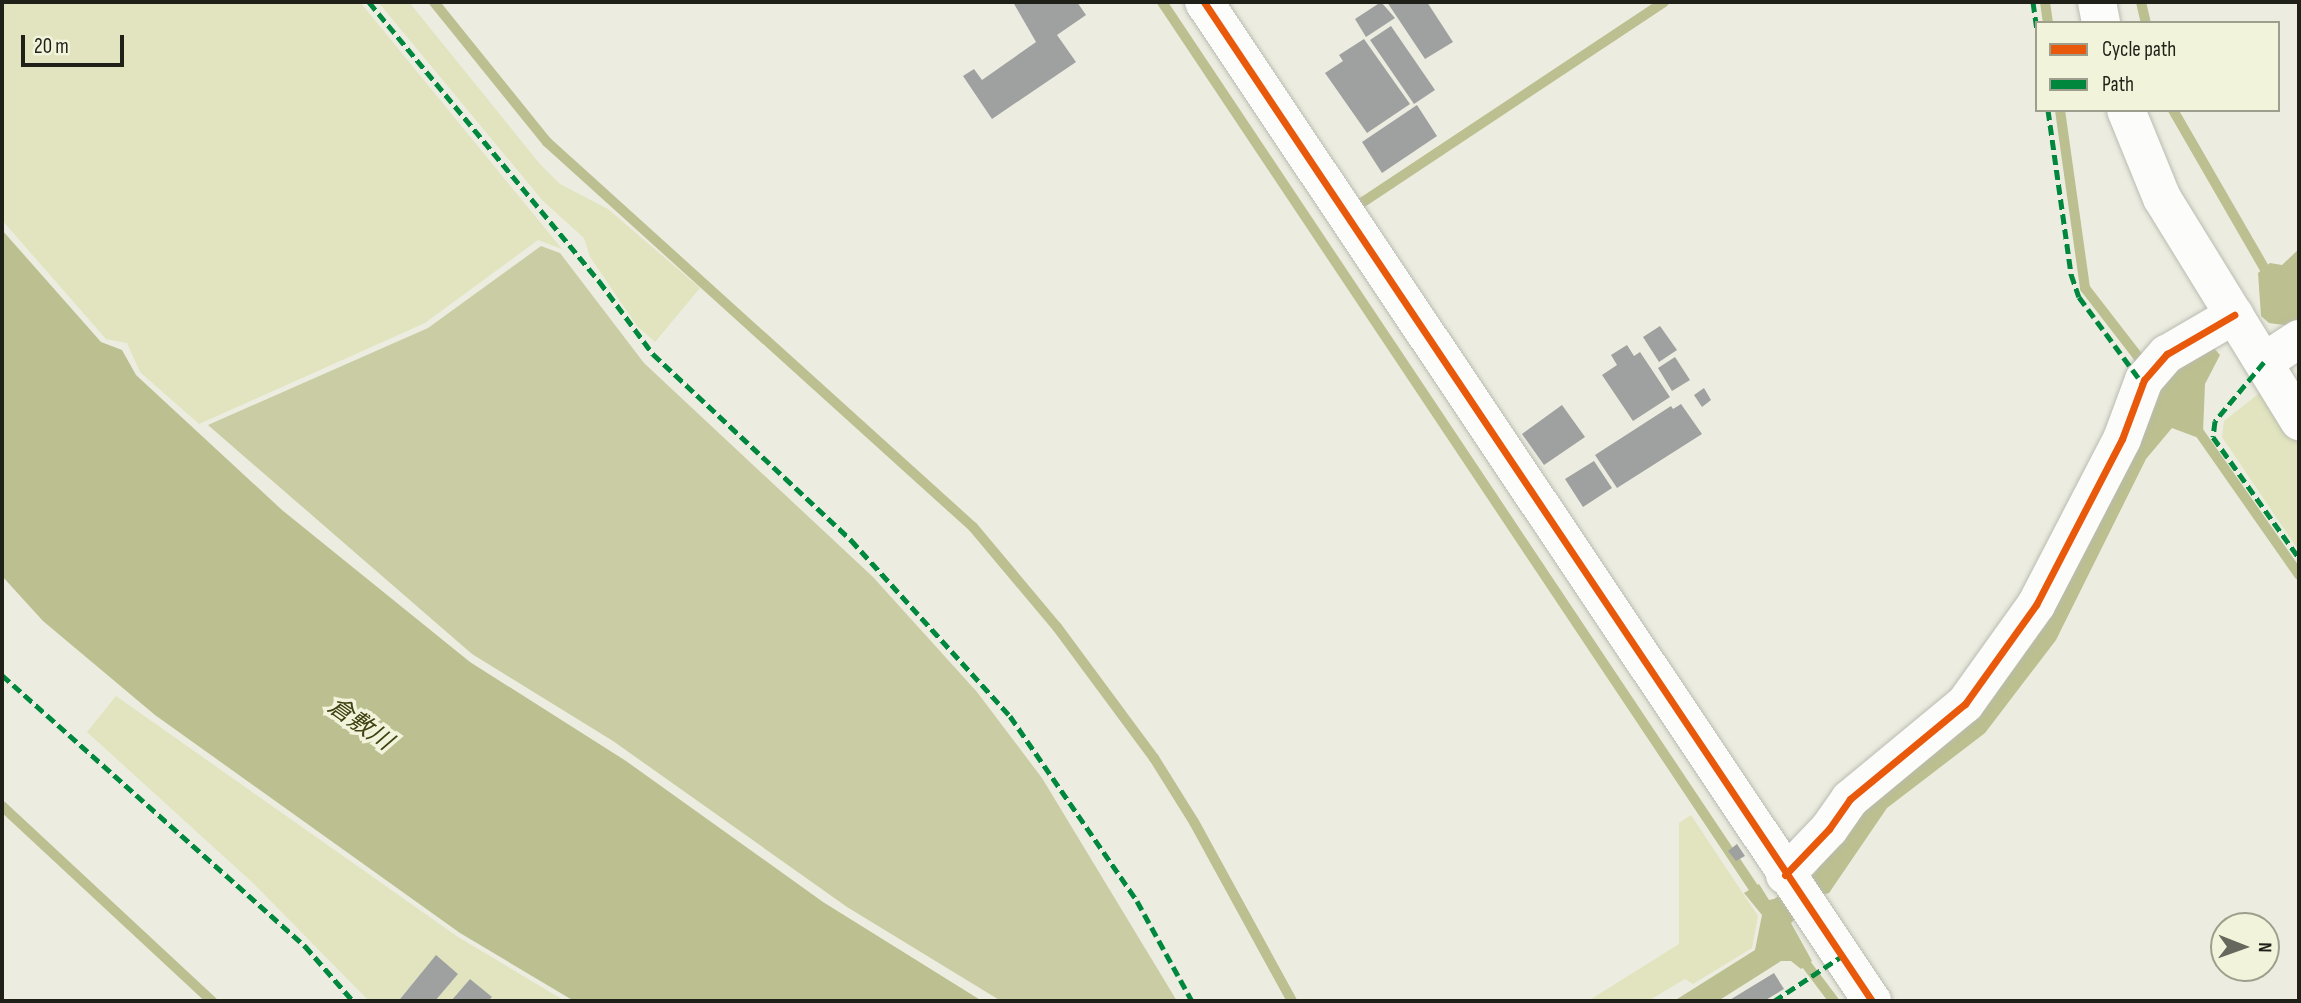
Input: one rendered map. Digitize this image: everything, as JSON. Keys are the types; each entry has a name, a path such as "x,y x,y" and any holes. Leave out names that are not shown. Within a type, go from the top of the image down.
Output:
{"street":[{"path":"1204,2 1872,1001"},
{"path":"2097,2 2101,21"},
{"path":"2127,112 2162,198 2234,315 2286,348 2299,421"},
{"path":"1797,892 1829,829 1850,799 1951,719 2025,624 2122,439 2149,373 2167,354 2234,315"}],"shaded area":[{"path":"2,2 360,2 562,249 538,240 425,323 199,424 140,372 127,343 106,339 2,220"},
{"path":"378,2 409,2 539,163 560,184 608,209 700,288 655,342 637,326 590,257 584,238 543,201"},
{"path":"541,246 560,253 644,363 873,577 977,692 1042,778 1177,1001 1001,1001 847,907 613,741 472,654 208,425 428,328"},
{"path":"2262,391 2299,445 2299,551 2222,437 2224,421"},
{"path":"116,696 458,937 565,1001 488,1001 491,998 470,979 451,1001 435,1001 458,974 436,956 400,998 403,1001 369,1001 253,883 87,732"},
{"path":"1691,815 1758,916 1752,948 1693,984 1685,979 1648,1001 1588,1001 1679,944 1679,823"}],"water":[{"name":"倉敷川","path":"2,230 101,342 122,350 136,375 282,510 470,662 626,761 823,902 982,1001 574,1001 460,933 155,715 43,621 2,576"},
{"path":"2299,249 2299,321 2293,326 2269,323 2261,316 2258,273 2270,263 2282,265"},
{"path":"2213,347 2220,355 2205,384 2203,432 2196,437 2172,428 2146,459 2056,640 1985,733 1887,808 1829,893 1819,896 1791,923 1812,961 1801,969 1791,961 1781,961 1718,1001 1674,1001 1755,950 1762,915 1744,893 1759,884 1769,900 1774,899 1814,874 1867,798 1973,715 2160,380"}],"building":[{"path":"1013,2 1077,2 1086,15 1057,35 1076,62 992,119 963,76 974,69 982,80 1036,42"},
{"path":"1381,2 1395,18 1366,37 1355,19"},
{"path":"1387,2 1427,2 1453,42 1425,59"},
{"path":"1391,26 1435,90 1414,104 1370,40"},
{"path":"1364,39 1410,104 1367,133 1325,73 1343,61 1339,55"},
{"path":"1417,105 1437,136 1382,173 1362,142"},
{"path":"1660,326 1677,350 1659,362 1643,337"},
{"path":"1627,345 1634,356 1640,352 1670,397 1633,421 1602,375 1617,365 1611,355"},
{"path":"1675,357 1690,380 1672,391 1658,368"},
{"path":"1704,388 1711,400 1702,407 1694,395"},
{"path":"1681,404 1702,434 1617,488 1595,455 1671,406 1673,409"},
{"path":"1562,405 1585,437 1544,465 1522,434"},
{"path":"1594,461 1612,488 1583,507 1565,479"},
{"path":"1737,844 1745,856 1736,861 1728,851"},
{"path":"436,955 458,974 435,1001 400,999"},
{"path":"1774,973 1784,989 1764,1001 1728,1001"},
{"path":"470,979 492,997 488,1001 451,1001"}],"waterway":[{"path":"434,2 547,142 973,527 1057,627 1154,758 1194,822 1292,1001"},
{"path":"1162,2 1761,899"},
{"path":"1360,204 1664,2"},
{"path":"2045,2 2048,21"},
{"path":"2141,2 2146,21"},
{"path":"2060,112 2085,288 2146,367"},
{"path":"2174,112 2271,280"},
{"path":"2192,422 2299,575"},
{"path":"2,806 212,1001"},
{"path":"1800,956 1834,1001"}],"marked path":[{"path":"369,2 599,281 653,354 851,540 1010,716 1137,901 1192,1001"},
{"path":"2033,2 2036,21"},
{"path":"2048,112 2071,274 2079,297 2143,384"},
{"path":"2264,362 2215,421 2213,437 2299,558"},
{"path":"2,675 305,946 353,1001"},
{"path":"1774,1001 1842,956"}],"cycle path":[{"path":"1204,2 1872,1001"},
{"path":"1785,875 1829,829 1850,799 1965,704 2036,605 2122,439 2144,380 2167,354 2234,315"}]}
